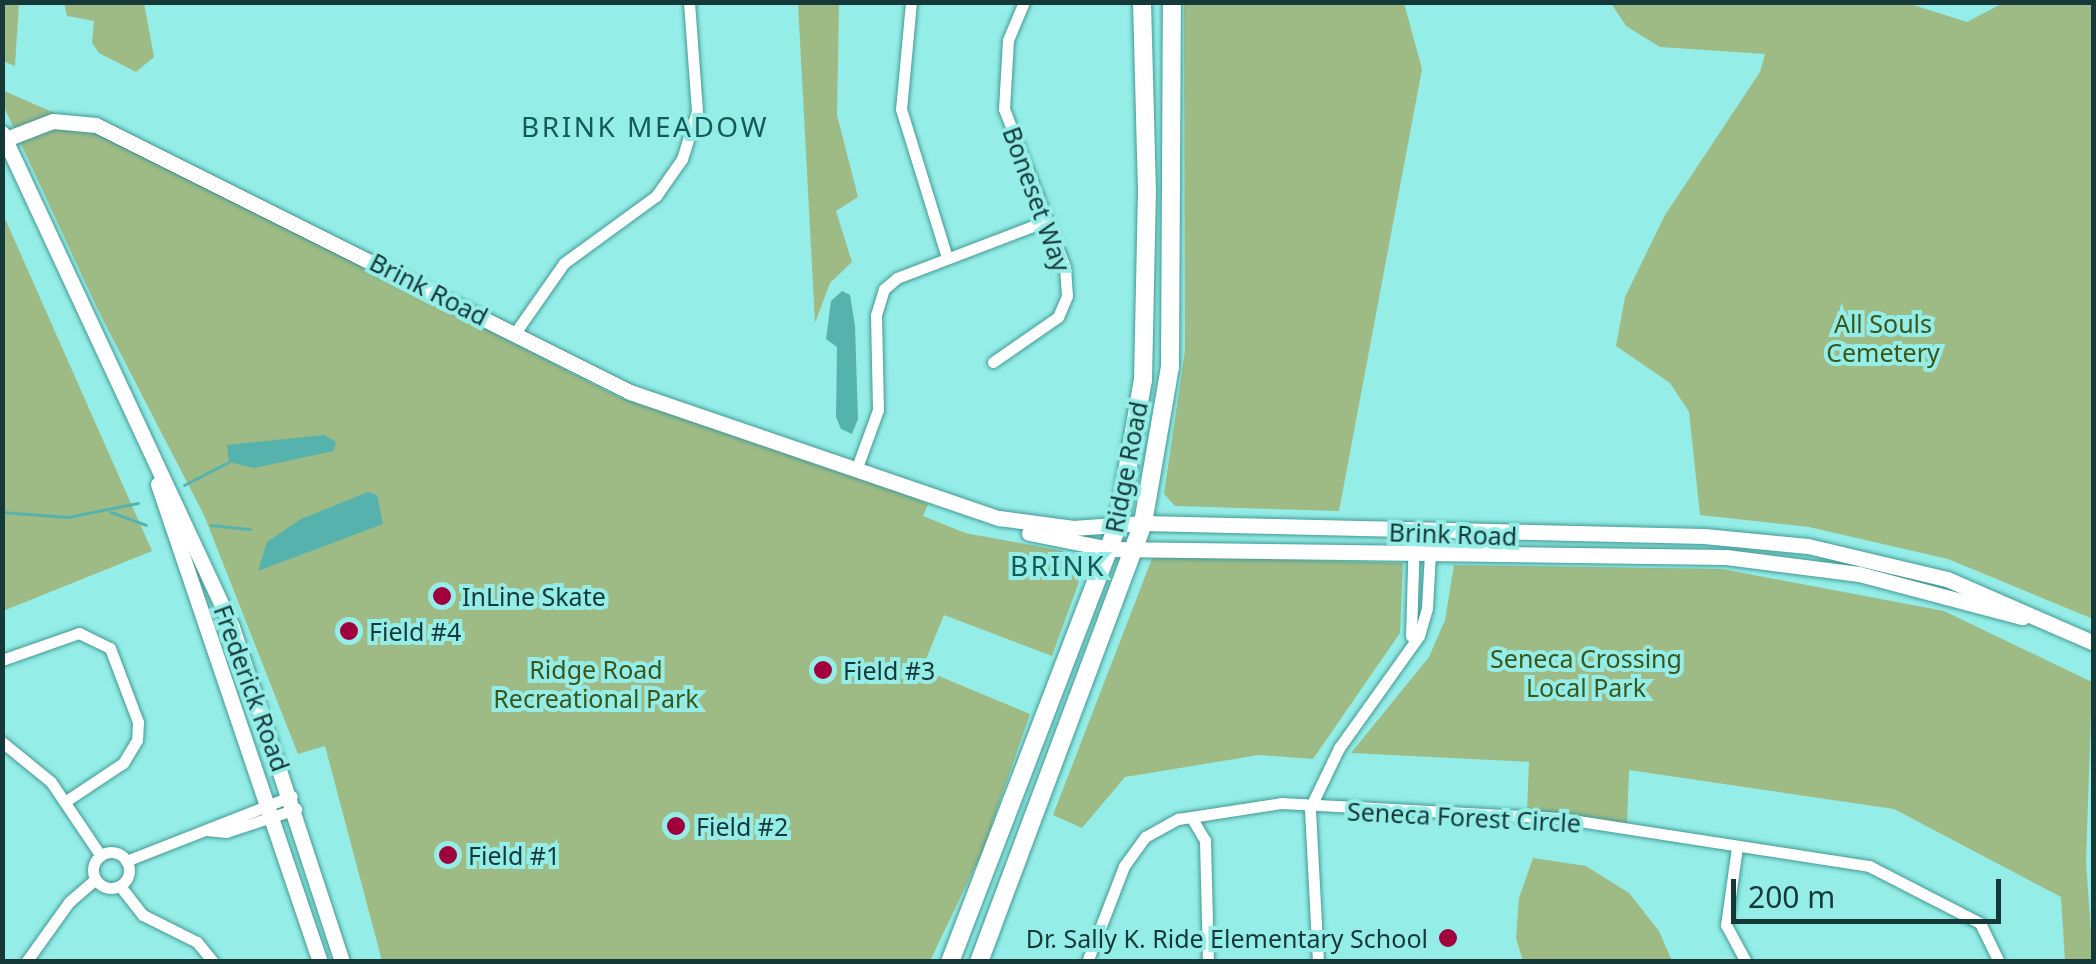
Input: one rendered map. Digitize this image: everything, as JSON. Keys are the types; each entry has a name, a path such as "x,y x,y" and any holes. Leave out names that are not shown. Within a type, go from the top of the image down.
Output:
{"highway":[{"name":"Ridge Road","path":"950,962 1118,524 1143,380 1148,192 1142,2"},
{"name":"Ridge Road","path":"978,962 1143,524 1170,367 1172,2"}],"main road":[{"name":"Brink Road","path":"4,136 54,121 96,125 630,392 999,518 1073,528 1143,524 1704,536 1808,546 1947,579 2094,643"},
{"name":"Frederick Road","path":"4,136 232,627 294,803 342,962"},
{"name":"Frederick Road","path":"137,424 273,809 320,962"},
{"name":"Brink Road","path":"856,470 1003,527 1110,549 1726,557 1858,574 2046,622"}],"street":[{"path":"515,334 564,264 656,196 682,159 696,111 689,2"},
{"path":"911,2 901,110 947,258"},
{"name":"Boneset Way","path":"992,362 1058,317 1067,296 1065,267 1004,108 1008,40 1024,2"},
{"path":"856,470 878,410 880,297 897,278 1046,221"},
{"path":"1318,962 1310,808 1338,748 1405,659 1415,622 1423,532"},
{"path":"2,660 79,633 110,648 138,722 137,740 123,764 66,801"},
{"path":"2,742 27,757 66,801 101,856 95,879 69,902 26,962"},
{"path":"126,861 206,830 294,803"},
{"name":"Seneca Forest Circle","path":"1087,962 1131,855 1156,829 1192,817 1272,803 1310,808 1558,818 1890,874 1980,922 1999,962"},
{"path":"1192,817 1205,840 1208,962"},
{"path":"1736,846 1726,924 1746,962"},
{"path":"95,879 106,888 120,886 128,874 126,861 118,854 101,856"},
{"path":"120,886 143,915 196,942 213,962"}],"green space":[{"path":"3,2 19,3 15,66 3,61"},
{"path":"64,3 144,3 154,57 136,72 99,53 92,43 94,21 67,16"},
{"path":"798,3 839,3 837,115 858,197 836,211 852,262 830,283 815,323"},
{"path":"1184,3 1404,3 1422,69 1339,511 1175,506 1164,494 1185,351"},
{"name":"All Souls Cemetery","path":"1611,3 1907,3 1967,22 2003,3 2093,3 2093,619 1948,559 1809,527 1700,515 1689,412 1670,383 1616,346 1625,297 1665,215 1760,72 1765,54 1660,47 1626,26"},
{"name":"Ridge Road Recreational Park","path":"2,90 107,136 619,397 812,462 813,454 928,504 923,516 965,533 1063,551 1079,582 1052,656 944,615 922,669 1030,714 983,850 930,961 382,961 325,746 298,754 204,515 99,312 3,105"},
{"path":"3,214 152,551 3,611 2,610"},
{"path":"1153,556 1403,563 1400,633 1313,759 1259,755 1125,777 1082,828 1053,815"},
{"name":"Seneca Crossing Local Park","path":"1454,565 1722,569 1944,611 2092,682 2086,862 2093,961 2065,961 2061,897 1894,809 1629,770 1627,825 1527,810 1529,762 1351,753 1429,657 1445,620"},
{"path":"1533,858 1586,866 1629,893 1659,931 1672,961 1523,961 1516,938 1519,898"}],"water":[{"path":"842,291 850,295 855,326 858,419 852,434 841,429 836,417 837,347 826,339 831,301"},
{"path":"324,435 336,442 334,451 254,468 229,462 227,445"},
{"path":"368,492 377,495 383,524 258,571 267,542 301,519"}],"waterway":[{"path":"184,485 229,462"},
{"path":"2,512 68,517 138,503"},
{"path":"111,512 146,525"},
{"path":"211,525 250,529"}],"place":[{"name":"InLine Skate","path":"442,596"},
{"name":"Field #4","path":"349,631"},
{"name":"Field #3","path":"823,670"},
{"name":"Field #2","path":"676,826"},
{"name":"Field #1","path":"448,855"},
{"name":"Dr. Sally K. Ride Elementary School","path":"1448,938"}],"district":[{"name":"BRINK MEADOW","path":"645,126"},
{"name":"BRINK","path":"1058,565"}]}
